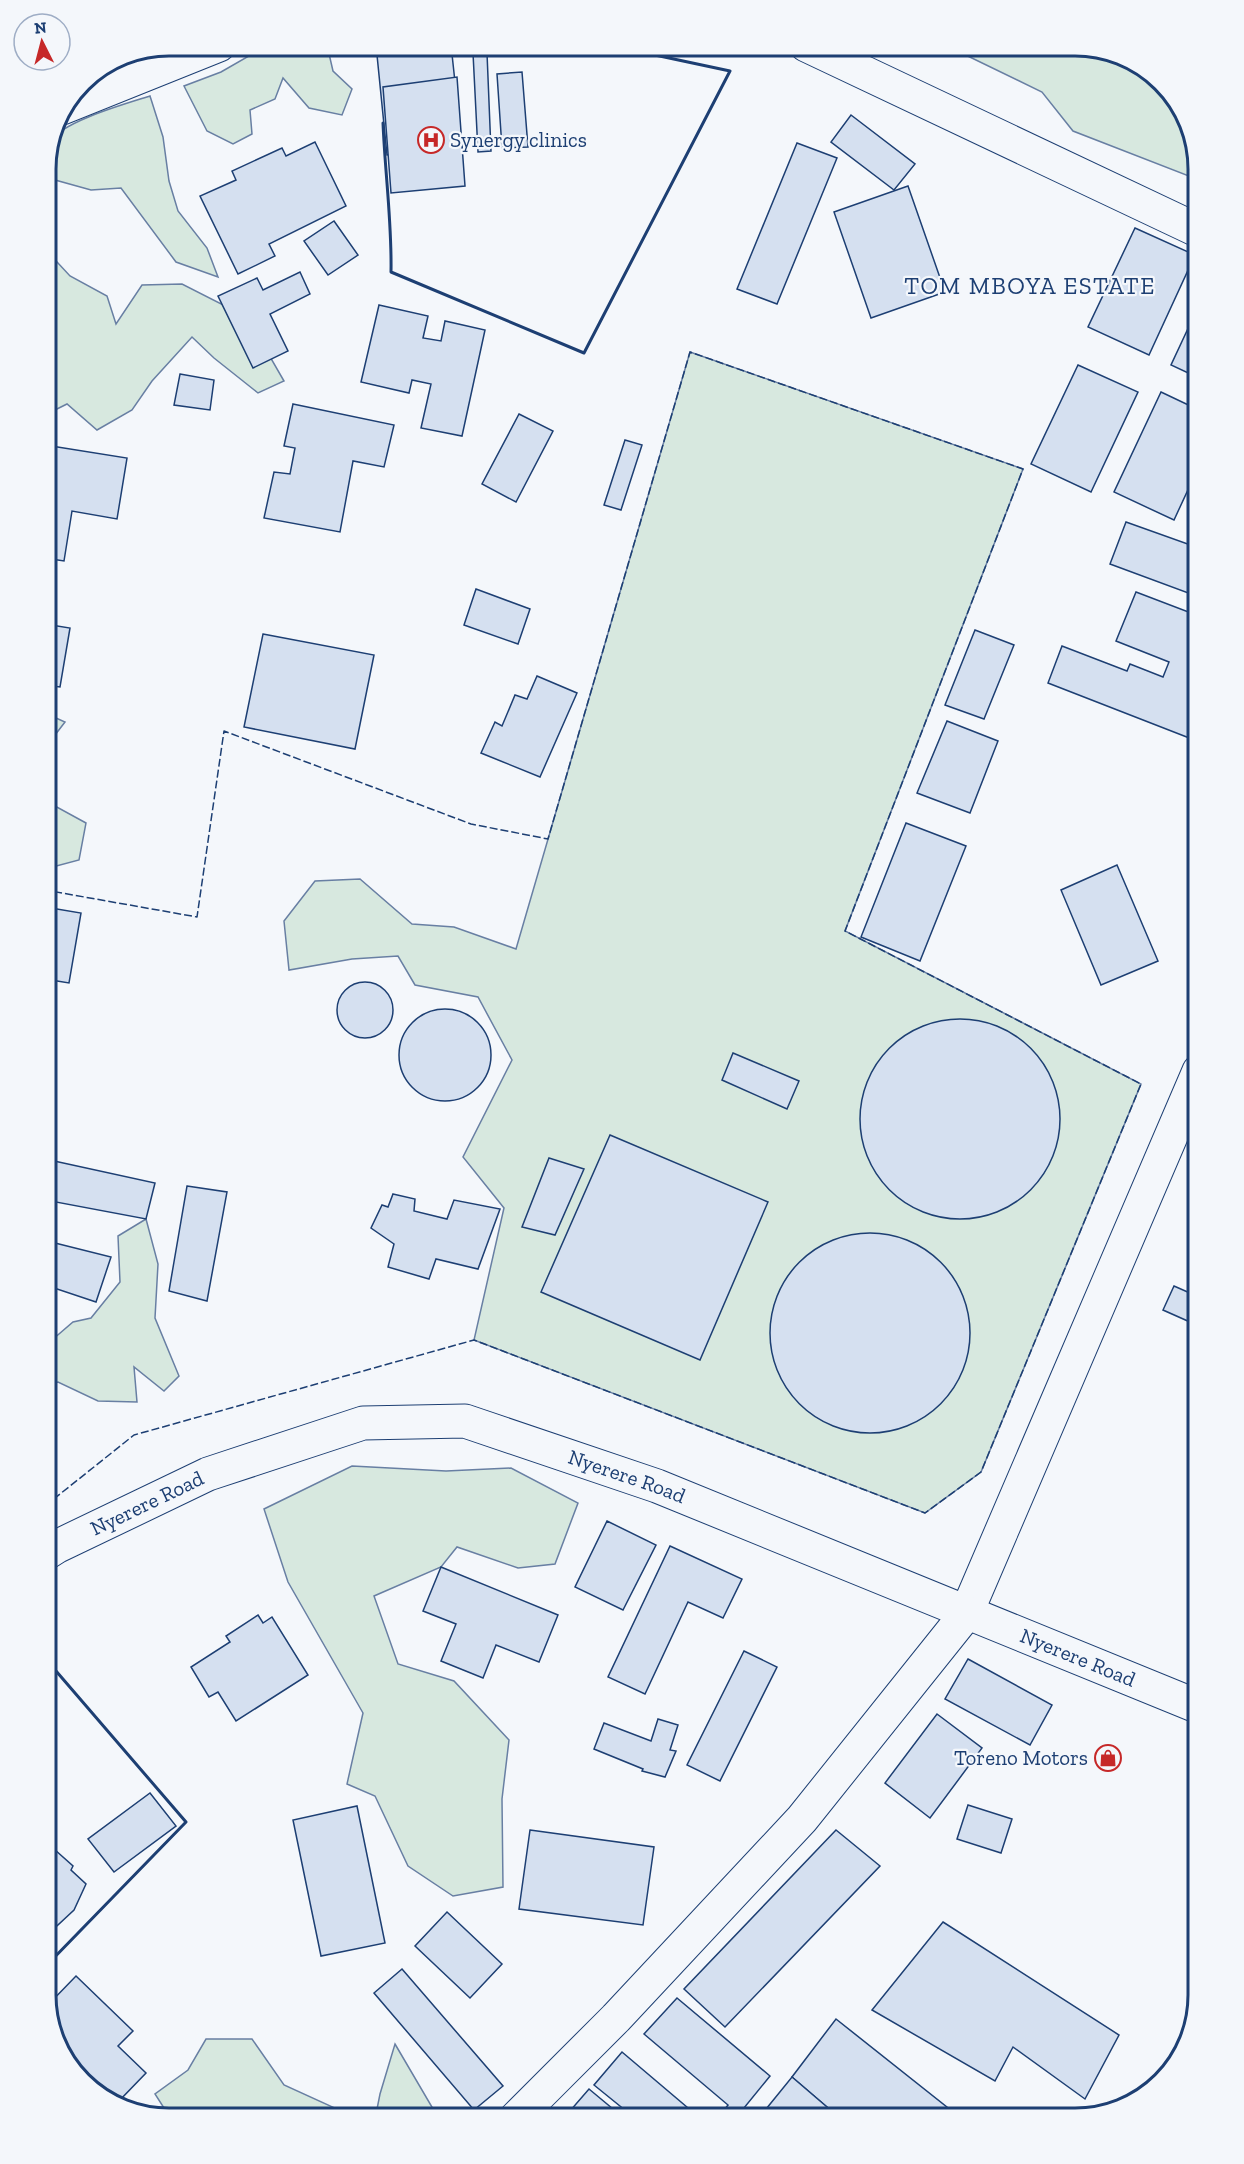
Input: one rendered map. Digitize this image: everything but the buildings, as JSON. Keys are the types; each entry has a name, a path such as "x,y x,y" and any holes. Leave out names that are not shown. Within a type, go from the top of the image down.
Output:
{"street":[{"path":"78,102 192,56"},
{"path":"829,56 1188,226"},
{"path":"526,2108 616,2018 802,1819 966,1614 1188,1097"},
{"name":"Nyerere Road","path":"56,1547 208,1474 363,1423 465,1421 657,1486 966,1614 1188,1703"}],"shaded area":[{"path":"249,56 330,56 333,71 352,89 342,115 309,108 283,78 275,99 250,110 252,134 233,144 207,131 184,86 221,72"},
{"path":"968,56 1083,56 1125,67 1150,84 1160,94 1177,119 1188,154 1188,176 1073,131 1042,92"},
{"path":"150,96 163,137 169,181 178,211 207,248 218,277 176,262 121,188 91,190 56,180 56,161 62,131 111,108"},
{"path":"56,261 70,276 107,296 116,324 142,285 182,284 247,317 284,381 258,393 192,337 152,381 132,410 97,430 67,404 56,410"},
{"path":"690,352 1023,469 845,931 1141,1084 981,1472 925,1513 474,1340 504,1208 463,1157 512,1060 478,997 415,985 398,956 352,959 289,970 284,921 315,881 360,879 412,924 454,927 516,949"},
{"path":"56,718 65,722 56,734"},
{"path":"56,807 86,823 79,860 56,866"},
{"path":"146,1219 158,1264 155,1318 179,1376 164,1391 134,1367 137,1402 98,1401 56,1382 56,1337 73,1322 91,1318 120,1282 118,1236"},
{"path":"352,1466 446,1471 511,1468 578,1503 555,1564 518,1568 457,1547 441,1567 374,1596 398,1664 454,1681 509,1740 502,1799 503,1887 453,1896 408,1866 375,1796 347,1784 363,1713 288,1582 264,1509"},
{"path":"206,2039 252,2039 284,2085 335,2108 164,2108 155,2094 188,2070"},
{"path":"395,2044 433,2108 377,2108"}],"fence":[{"path":"56,892 197,917 224,731 471,824 548,839 690,352 1023,469 845,931 1141,1084 981,1472 925,1513 474,1340 134,1435 56,1497"}],"wall":[{"path":"383,123 391,272 584,353 730,71 660,56"},
{"path":"56,1671 186,1822 56,1956"}],"place":[{"name":"Synergy clinics","path":"431,140"},
{"name":"Toreno Motors","path":"1108,1758"}],"district":[{"name":"TOM MBOYA ESTATE","path":"1030,286"}]}
